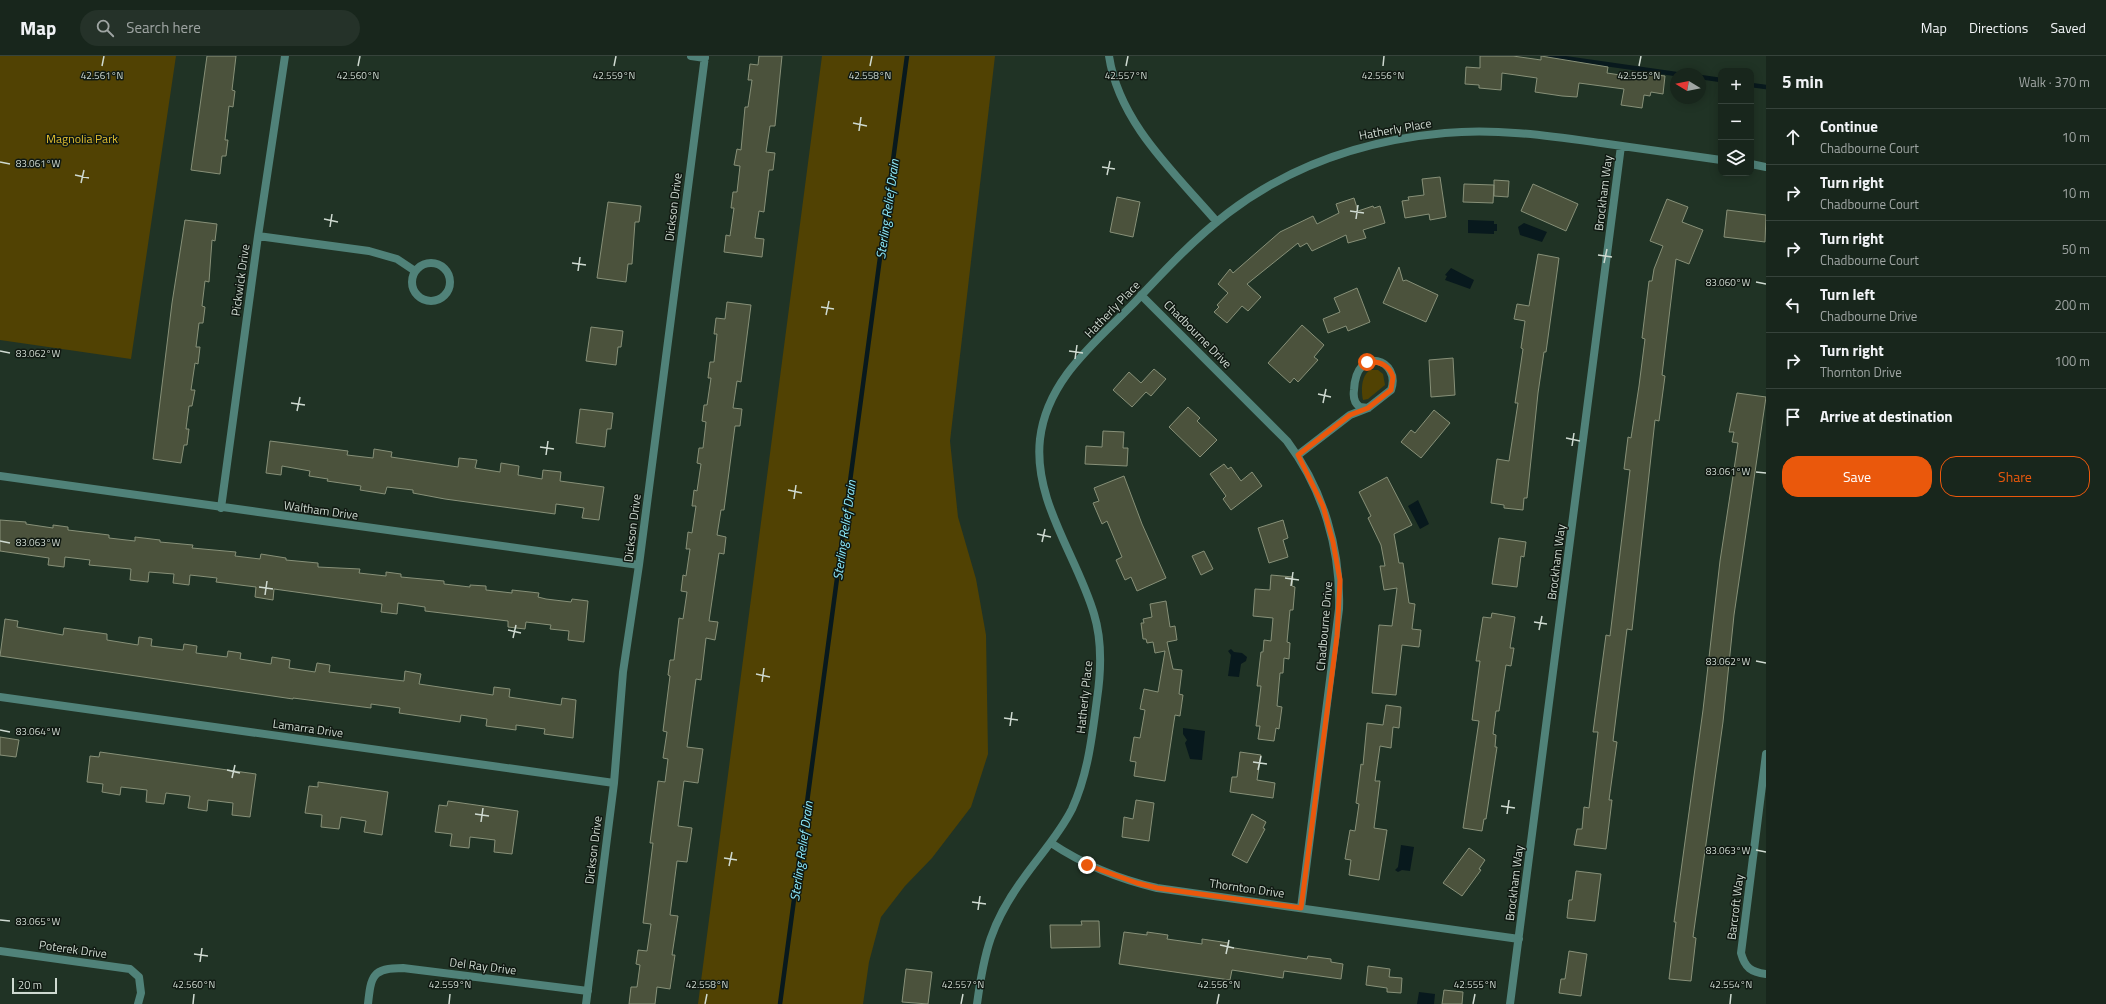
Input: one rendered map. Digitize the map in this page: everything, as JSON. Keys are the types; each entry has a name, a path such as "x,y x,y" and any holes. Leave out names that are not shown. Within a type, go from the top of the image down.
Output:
{"street":[{"name":"Pickwick Drive","path":"221,508 258,236 285,56"},
{"path":"691,56 705,57"},
{"path":"1109,56 1117,89 1132,119 1158,154 1217,222"},
{"name":"Dickson Drive","path":"586,1004 614,783 623,672 639,565 705,57"},
{"name":"Hatherly Place","path":"977,1004 982,962 999,914 1023,878 1051,843 1070,812 1086,770 1099,688 1100,649 1095,615 1047,498 1042,480 1040,461 1042,424 1048,405 1057,386 1069,370 1141,295 1217,222 1272,184 1331,156 1377,142 1448,132 1498,132 1549,136 1718,160"},
{"name":"Brockham Way","path":"1510,1004 1621,146"},
{"path":"1754,165 1766,167"},
{"path":"258,236 369,251 397,259 415,271"},
{"path":"427,263 441,265 450,277 447,292 435,300 421,298 415,293 412,286 415,271 427,263"},
{"name":"Chadbourne Drive","path":"1141,295 1264,417 1298,455 1323,506 1333,542 1340,580 1337,636 1301,908"},
{"path":"1298,455 1350,415 1368,408 1391,390 1393,377 1387,367 1376,361 1367,362 1362,365 1356,375 1350,415"},
{"path":"1353,396 1357,405 1368,408"},
{"name":"Waltham Drive","path":"0,476 221,508 639,565"},
{"name":"Lamarra Drive","path":"0,697 614,783"},
{"name":"Barcroft Way","path":"1766,754 1741,953 1747,968 1752,972 1766,974"},
{"name":"Thornton Drive","path":"1051,843 1087,865 1137,883 1157,888 1519,939"},
{"name":"Poterek Drive","path":"0,951 130,969 139,977 141,992 138,1004"},
{"name":"Del Ray Drive","path":"368,1004 370,981 376,972 390,968 403,968 588,991"}],"green space":[{"name":"Magnolia Park","path":"0,56 176,56 131,359 0,340"},
{"name":"Sterling Relief Drain","path":"822,56 995,56 950,441 958,517 976,579 986,635 988,754 971,807 932,858 905,886 881,917 869,962 863,1004 698,1004"},
{"path":"1370,370 1378,370 1383,374 1385,385 1368,399 1363,400 1363,380"}],"shaded area":[{"path":"1468,220 1494,221 1494,224 1497,224 1497,231 1494,231 1494,234 1468,233"},
{"path":"1524,223 1547,232 1542,242 1520,235 1518,227"},
{"path":"1451,268 1474,280 1470,289 1445,280 1447,276 1445,275"},
{"path":"1418,500 1429,524 1420,529 1408,506"},
{"path":"1231,649 1234,652 1242,653 1247,657 1246,661 1241,664 1239,677 1228,676 1231,655 1228,651"},
{"path":"1183,728 1205,731 1202,760 1190,759 1185,743 1187,740 1183,734"},
{"path":"1401,845 1414,847 1410,871 1402,870 1398,872 1395,870 1398,867"},
{"path":"1419,992 1435,994 1434,1004 1417,1004"}],"building":[{"path":"207,56 236,56 232,90 235,91 233,107 229,106 225,140 228,140 226,156 222,156 220,174 191,170"},
{"path":"759,56 782,56 775,126 770,126 766,152 775,153 773,170 769,170 764,212 759,211 755,238 764,239 762,257 724,252 726,235 730,236 734,208 731,208 733,192 737,192 740,166 734,165 737,149 741,150 745,107 748,107 752,80 748,80 750,64 758,65"},
{"path":"1480,56 1513,56 1541,60 1541,56 1608,67 1607,73 1647,79 1648,74 1665,76 1663,94 1651,92 1650,96 1644,95 1642,108 1621,105 1624,89 1579,83 1577,97 1562,96 1535,92 1537,78 1502,73 1501,90 1479,88 1479,85 1465,84 1466,67 1480,68"},
{"path":"1440,177 1446,217 1430,220 1429,214 1405,218 1402,201 1409,200 1408,197 1424,195 1422,179"},
{"path":"1494,180 1509,181 1508,197 1494,196"},
{"path":"1464,184 1494,185 1493,203 1463,202"},
{"path":"1533,184 1578,204 1566,231 1521,211"},
{"path":"1117,197 1140,202 1133,237 1110,232"},
{"path":"1354,198 1358,211 1373,206 1374,208 1380,206 1385,223 1363,230 1366,238 1348,243 1346,235 1312,251 1307,243 1300,247 1298,243 1247,284 1261,297 1248,311 1242,306 1227,323 1214,312 1219,307 1217,305 1228,293 1218,284 1230,269 1233,273 1280,232 1313,216 1317,224 1339,213 1336,204"},
{"path":"1667,199 1688,207 1682,222 1703,230 1689,264 1676,259 1662,375 1665,376 1659,421 1655,420 1632,630 1627,629 1613,741 1617,742 1609,800 1612,800 1606,849 1574,845 1577,829 1582,829 1584,807 1589,808 1598,732 1593,732 1606,635 1610,636 1630,470 1624,469 1628,437 1631,438 1639,386 1645,339 1642,338 1649,281 1652,281 1654,269 1663,246 1650,241"},
{"path":"608,202 641,206 639,222 635,222 632,264 628,264 626,282 597,278"},
{"path":"1727,210 1766,215 1765,242 1724,237"},
{"path":"185,220 217,224 215,241 212,240 209,282 205,281 202,306 205,307 203,323 199,323 196,347 200,347 198,364 195,363 191,390 195,390 192,406 189,406 186,429 189,429 187,445 184,445 181,463 153,459 172,303"},
{"path":"1538,254 1559,258 1546,352 1544,352 1538,393 1527,498 1524,498 1523,510 1504,508 1504,505 1491,503 1497,459 1509,461 1518,403 1515,403 1523,349 1521,348 1525,321 1514,319 1517,304 1529,306"},
{"path":"1399,267 1403,281 1406,280 1438,295 1426,322 1383,303"},
{"path":"1357,288 1370,322 1348,331 1346,326 1328,333 1323,319 1340,312 1334,298"},
{"path":"727,302 751,305 741,382 737,381 733,408 742,409 740,426 735,426 724,510 721,510 717,535 726,537 724,554 719,553 709,621 718,622 715,640 706,638 701,680 696,679 687,747 703,749 698,783 684,781 678,826 692,828 687,862 677,861 670,915 678,916 672,955 675,955 670,989 657,987 655,1004 629,1004 631,987 637,987 640,965 636,964 638,950 647,951 651,924 643,923 653,843 650,843 658,781 665,782 668,759 663,758 667,732 663,731 670,676 668,675 670,660 674,660 679,618 683,619 687,592 681,591 683,575 686,576 690,549 686,549 688,532 692,533 696,506 692,506 694,490 697,491 701,464 697,463 699,448 703,448 706,422 702,421 704,405 707,405 711,378 708,378 710,362 714,362 717,334 714,334 716,318 725,319"},
{"path":"1302,325 1324,345 1314,357 1318,360 1298,382 1294,378 1290,383 1268,363"},
{"path":"591,327 623,331 621,347 618,347 616,365 586,361"},
{"path":"1453,358 1455,395 1431,397 1429,360"},
{"path":"1154,369 1166,379 1151,396 1146,392 1132,407 1113,390 1129,372 1141,383"},
{"path":"1737,393 1766,397 1734,615 1723,722 1693,937 1696,938 1691,981 1669,979 1676,922 1674,922 1703,710 1720,561 1738,443 1732,442 1734,432 1729,432"},
{"path":"1188,407 1200,418 1197,421 1217,440 1200,457 1169,427"},
{"path":"580,409 613,413 611,429 607,429 605,447 576,443"},
{"path":"1434,410 1450,423 1421,458 1401,442 1411,430 1415,433"},
{"path":"1103,431 1124,432 1123,448 1128,448 1127,466 1085,464 1086,446 1102,447"},
{"path":"270,441 348,451 347,455 373,458 374,449 392,452 391,457 458,467 459,458 477,460 475,468 500,472 501,463 519,466 518,475 542,479 543,470 561,472 560,481 604,487 599,520 582,518 584,508 556,504 555,514 445,499 413,493 413,490 387,487 385,494 360,490 361,486 327,481 328,479 309,476 310,471 282,466 281,475 266,473"},
{"path":"1224,464 1228,469 1231,467 1241,481 1252,472 1262,486 1231,510 1223,499 1226,496 1210,474"},
{"path":"1124,476 1142,524 1166,578 1137,591 1131,577 1125,580 1116,560 1122,557 1107,521 1102,524 1093,503 1099,501 1094,488"},
{"path":"1387,477 1412,525 1394,534 1399,563 1403,563 1409,603 1415,604 1412,629 1421,630 1419,647 1402,645 1396,695 1372,693 1379,625 1392,626 1397,588 1384,590 1380,566 1385,566 1381,545 1368,518 1371,516 1359,492"},
{"path":"0,520 26,522 26,524 53,528 53,525 68,527 68,530 109,535 109,538 135,541 135,537 160,540 160,542 193,545 192,548 236,552 235,556 260,559 261,554 286,558 286,560 318,563 318,567 360,569 359,573 386,576 386,572 401,574 401,577 444,581 444,584 470,587 470,585 486,586 486,590 512,593 512,590 539,593 538,597 546,599 571,602 572,599 588,601 584,642 568,640 569,631 550,629 551,625 526,622 525,629 508,627 508,621 425,611 425,607 398,603 397,614 381,612 382,604 274,589 273,600 255,597 256,587 216,582 217,578 190,575 189,585 173,583 174,574 149,572 148,582 130,580 131,569 89,565 90,560 65,557 64,567 48,565 49,558 0,551"},
{"path":"1283,520 1288,538 1283,540 1288,557 1269,563 1258,528"},
{"path":"1499,538 1526,542 1524,557 1521,556 1517,587 1492,584"},
{"path":"1204,551 1213,569 1201,575 1192,556"},
{"path":"1271,575 1293,577 1292,586 1295,587 1293,610 1290,610 1287,642 1290,643 1289,659 1284,658 1283,673 1280,673 1277,706 1282,707 1279,729 1276,728 1274,741 1258,739 1260,726 1256,726 1261,686 1257,686 1261,652 1263,652 1264,640 1271,641 1273,618 1253,616 1255,589 1270,590"},
{"path":"1166,601 1170,627 1175,626 1177,640 1167,642 1173,669 1182,670 1179,694 1183,695 1180,716 1175,715 1165,781 1134,776 1136,762 1130,761 1134,737 1140,738 1145,710 1140,709 1144,689 1158,692 1165,651 1155,653 1153,642 1147,643 1146,639 1143,639 1141,623 1144,623 1143,619 1152,617 1150,604"},
{"path":"1492,613 1515,617 1510,648 1514,648 1511,666 1506,665 1499,711 1496,711 1493,734 1496,735 1495,747 1497,747 1486,819 1484,819 1482,831 1463,828 1479,721 1472,720 1480,661 1476,661 1483,617 1491,618"},
{"path":"5,619 18,621 17,627 63,635 64,628 107,634 107,640 138,645 139,637 152,639 151,646 183,650 184,644 197,646 196,653 227,657 228,651 241,653 240,659 271,664 272,657 290,660 289,668 315,672 317,663 330,665 329,672 404,681 405,671 421,674 419,684 493,695 494,687 510,689 509,697 561,705 562,698 576,700 573,738 544,734 545,729 516,725 516,730 486,726 487,719 461,715 460,722 399,713 400,708 371,704 371,708 293,699 0,656"},
{"path":"1386,705 1401,707 1399,728 1393,727 1391,748 1380,746 1375,781 1380,781 1374,828 1387,830 1379,880 1349,875 1351,860 1345,859 1350,830 1355,831 1359,804 1356,803 1361,764 1363,765 1367,723 1383,725"},
{"path":"0,737 19,740 16,757 0,755"},
{"path":"100,752 256,774 250,817 232,815 233,803 208,800 207,811 188,808 190,796 166,793 164,804 146,802 147,790 121,787 120,795 102,792 103,784 87,782 90,756 99,757"},
{"path":"1240,752 1261,755 1257,780 1275,783 1273,798 1230,792 1232,777 1237,777"},
{"path":"318,782 388,792 382,835 364,832 366,821 341,817 339,829 321,827 322,815 305,813 309,786 318,787"},
{"path":"1136,800 1154,803 1149,841 1122,837 1124,817 1133,819"},
{"path":"448,801 518,811 512,854 494,852 495,840 470,837 469,848 450,846 452,834 435,832 439,805 447,806"},
{"path":"1252,814 1266,822 1263,828 1265,829 1247,863 1232,855"},
{"path":"1469,848 1485,860 1479,869 1481,870 1462,896 1443,883"},
{"path":"1576,871 1601,874 1595,921 1567,918 1569,900 1572,900"},
{"path":"1081,921 1099,921 1100,947 1051,948 1050,925 1082,925"},
{"path":"1124,932 1147,935 1147,932 1168,935 1167,939 1202,944 1202,939 1229,943 1228,947 1307,959 1308,956 1331,959 1331,962 1343,964 1341,979 1284,971 1283,978 1232,970 1230,980 1119,964"},
{"path":"1569,951 1587,954 1581,996 1559,993 1561,979 1565,979"},
{"path":"1368,966 1390,969 1389,977 1402,978 1401,993 1387,992 1387,988 1366,985"},
{"path":"906,969 932,972 928,1004 902,1002"},
{"path":"1444,990 1463,992 1462,1004 1442,1004"}],"waterway":[{"name":"Sterling Relief Drain","path":"780,1004 907,56"},
{"path":"1550,56 1670,73"},
{"path":"1706,78 1718,80"},
{"path":"1754,85 1766,87"}],"route":[{"path":"1087,865 1111,875 1157,888 1301,908 1337,636 1340,580 1333,542 1323,506 1298,455 1339,425 1350,415 1368,408 1391,390 1393,377 1387,367 1376,361 1367,362"}]}
